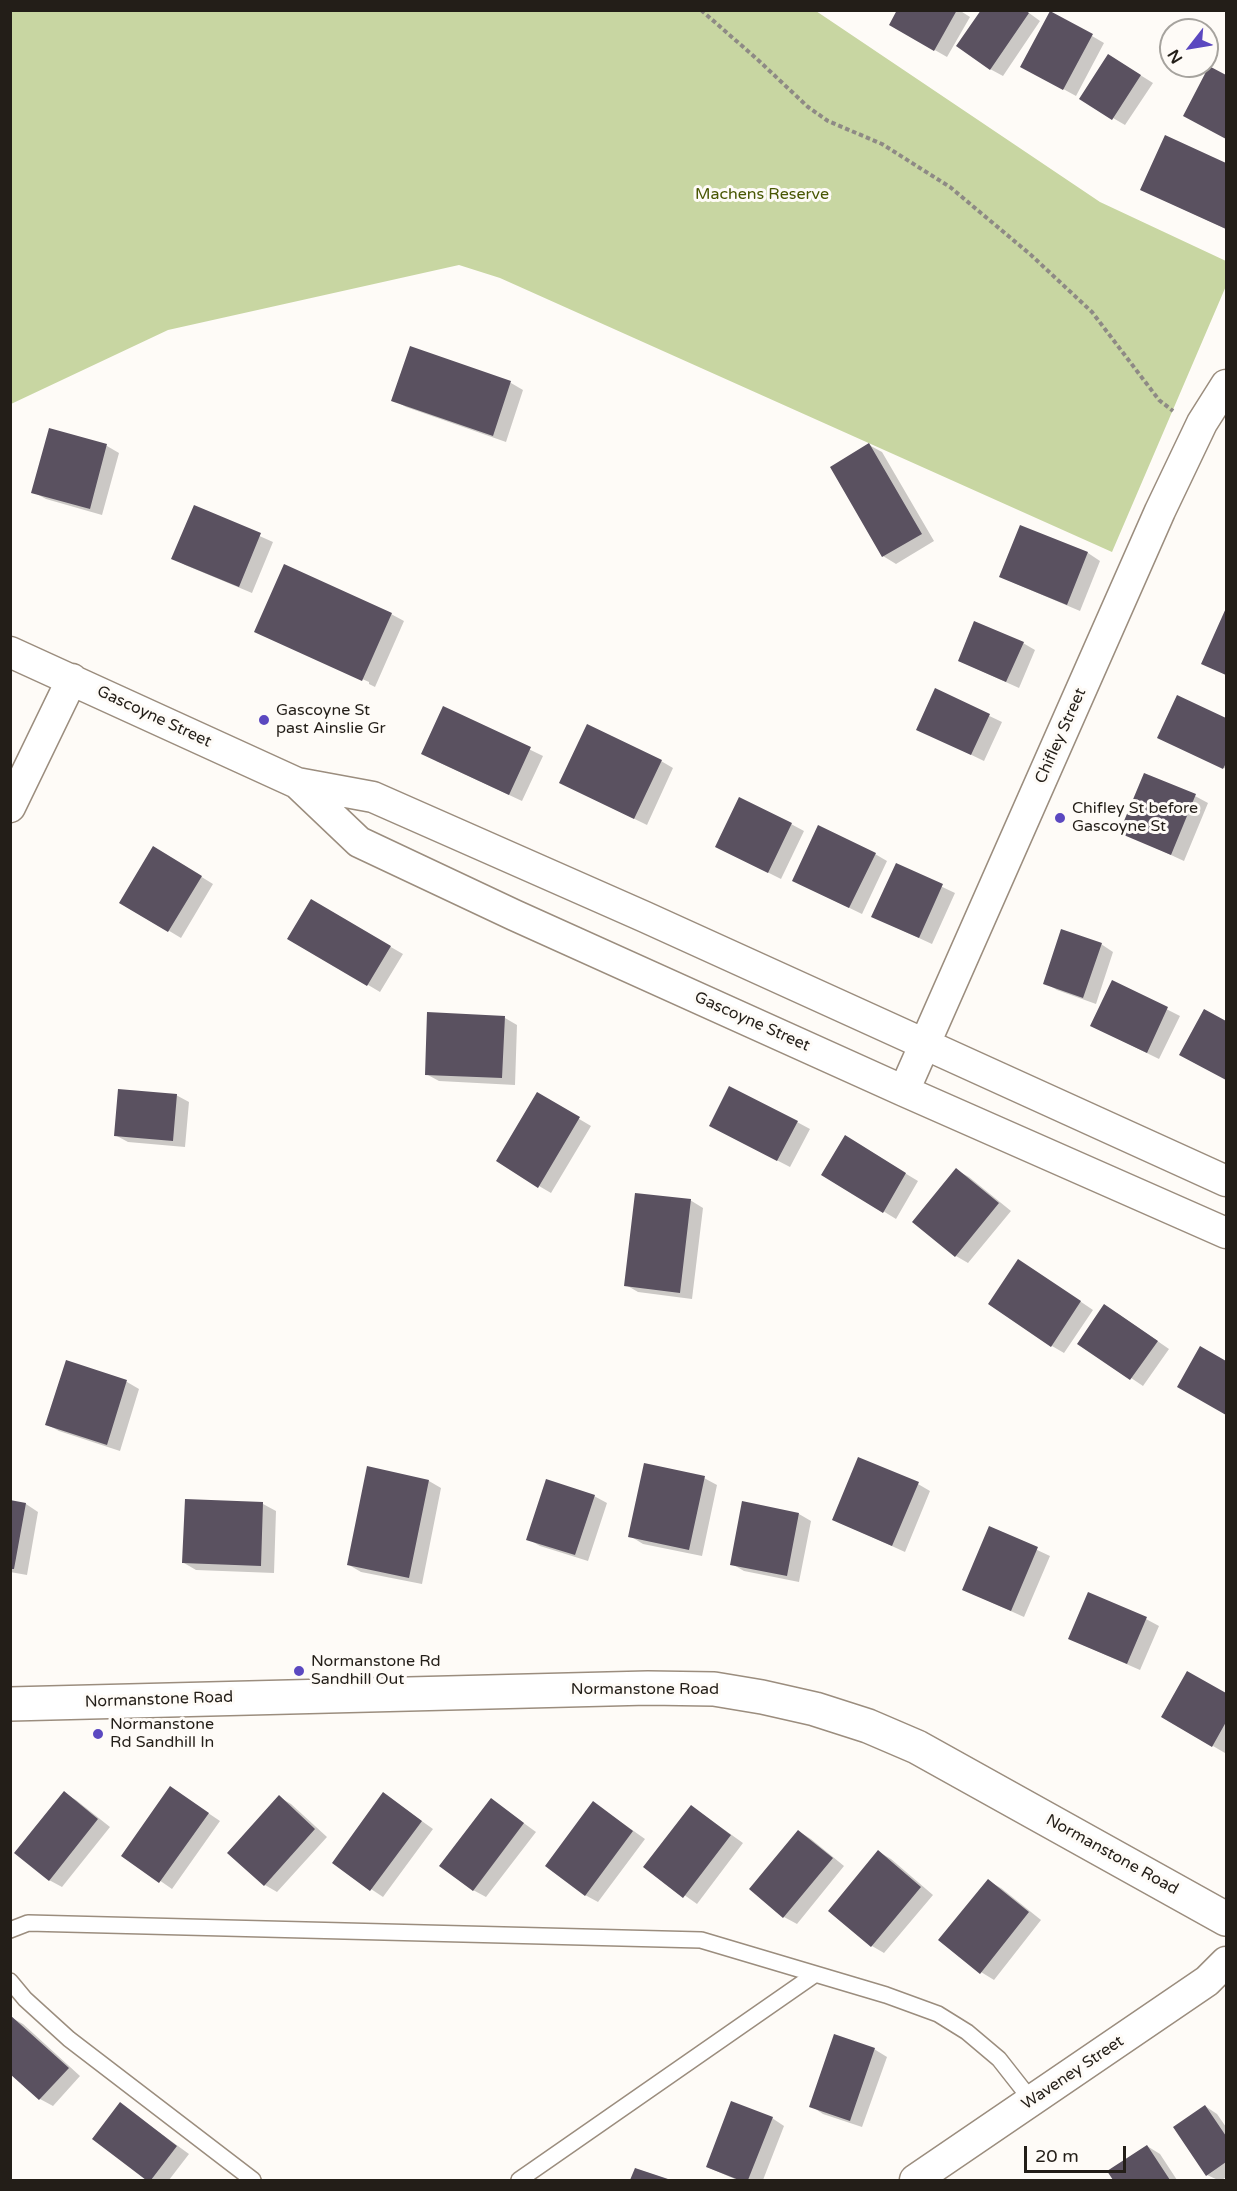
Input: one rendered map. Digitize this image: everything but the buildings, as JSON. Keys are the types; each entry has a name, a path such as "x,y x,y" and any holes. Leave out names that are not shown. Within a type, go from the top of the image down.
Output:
{"street":[{"name":"Chifley Street","path":"904,1091 1160,511 1202,423 1227,385"},
{"name":"Gascoyne Street","path":"10,652 297,783 373,797 645,917 924,1046 1227,1181"},
{"path":"10,807 72,679"},
{"name":"Gascoyne Street","path":"297,783 359,842 536,925 904,1091 1227,1233"},
{"name":"Normanstone Road","path":"10,1704 648,1688 714,1689 762,1697 815,1709 868,1726 917,1748 1227,1918"},
{"name":"Waveney Street","path":"915,2181 1207,1981 1227,1962"}],"lane":[{"path":"10,1930 28,1923 700,1940 886,1995 938,2014 967,2032 999,2059 1032,2101"},
{"path":"519,2181 814,1975"},
{"path":"10,1981 25,2000 69,2039 253,2181"}],"path":[{"path":"701,10 808,107 828,121 882,144 950,187 1031,255 1092,312 1158,400 1173,411 1202,423"}],"green space":[{"name":"Machens Reserve","path":"10,11 816,11 1100,202 1226,261 1226,286 1112,552 500,278 459,265 168,330 11,404"}],"place":[{"name":"Gascoyne St past Ainslie Gr","path":"264,720"},
{"name":"Chifley St before Gascoyne St","path":"1060,818"},
{"name":"Normanstone Rd Sandhill Out","path":"299,1671"},
{"name":"Normanstone Rd Sandhill In","path":"98,1734"}]}
